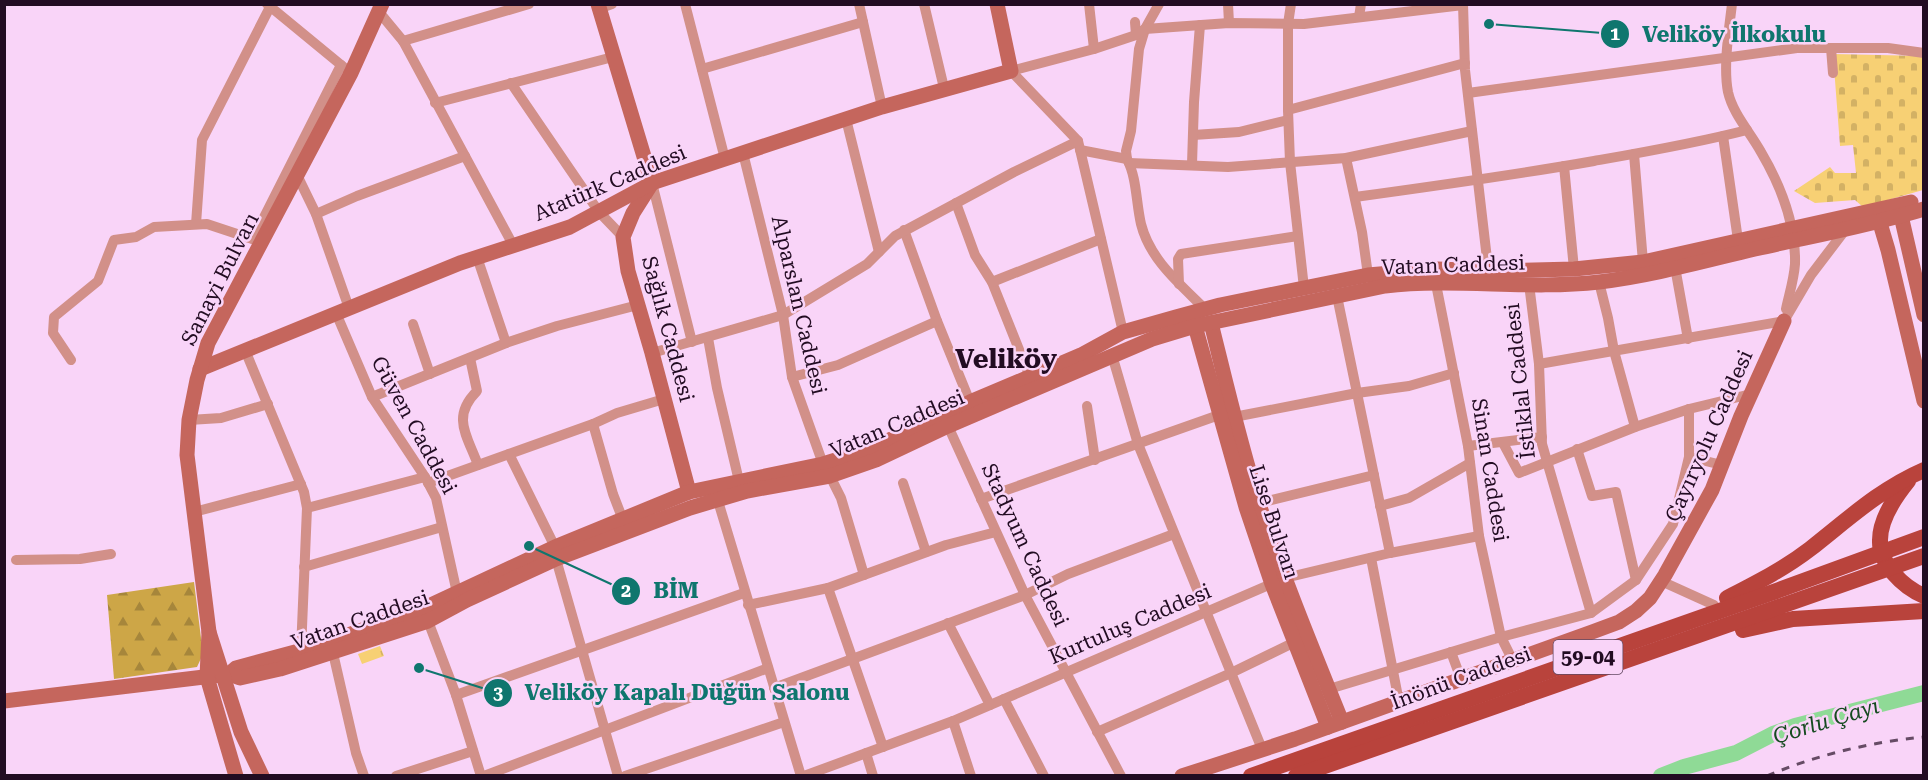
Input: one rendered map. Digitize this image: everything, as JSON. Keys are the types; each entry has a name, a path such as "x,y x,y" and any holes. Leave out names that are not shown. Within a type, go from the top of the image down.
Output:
{"main road":[{"path":"997,4 1011,70"},
{"path":"603,6 613,57 652,183"},
{"name":"Sanayi Bulvarı","path":"220,675 208,632 187,455 189,420 200,369 207,343 257,240 297,175 346,69 381,8"},
{"name":"Atatürk Caddesi","path":"200,369 477,257 570,227 652,183 882,107 1011,70"},
{"name":"Sağlık Caddesi","path":"652,183 633,213 623,237 628,271 664,399 703,496"},
{"path":"1900,211 1923,198"},
{"path":"1923,209 1878,216 1923,401"},
{"path":"1900,211 1923,315"},
{"name":"Vatan Caddesi","path":"220,675 236,668 301,651 420,610 555,553 690,508 703,496 747,491 826,470 876,460 1112,355 1152,339 1195,326 1208,316 1304,288 1368,275 1438,269 1529,284 1599,282 1675,267 1792,234 1878,216"},
{"name":"Vatan Caddesi","path":"4,701 220,675 240,678 280,669 428,621 555,553 623,520 703,496 739,481 826,470 970,402 1081,355 1123,332 1385,286 1415,283 1436,284 1643,262 1738,240 1846,229 1878,216"},
{"name":"Lise Bulvarı","path":"1208,316 1234,417 1251,509"},
{"name":"Çayıryolu Caddesi","path":"1182,776 1513,661 1618,622 1636,611 1650,598 1661,582 1712,490 1784,321"},
{"name":"Lise Bulvarı","path":"1195,326 1219,415 1251,509 1335,724"},
{"path":"1920,468 1898,493 1888,512 1879,543 1886,560 1900,582 1923,596"},
{"path":"1674,626 1773,575 1873,498 1920,468"},
{"name":"İnönü Caddesi","path":"1251,776 1674,626 1886,560 1923,537"},
{"name":"59-04","path":"1296,776 1669,646 1886,560 1923,556"},
{"path":"1669,646 1794,619 1923,611"},
{"name":"Lise Bulvarı","path":"1301,638 1329,689 1335,724"},
{"path":"220,675 236,776"},
{"path":"220,675 262,776"}],"street":[{"path":"403,41 529,4"},
{"path":"685,4 726,159"},
{"path":"859,4 882,107"},
{"path":"924,4 944,88"},
{"path":"1089,4 1094,49"},
{"path":"1140,32 1159,4"},
{"path":"1228,4 1229,23"},
{"path":"1291,4 1288,24 1290,162 1304,288"},
{"path":"1359,17 1361,4"},
{"path":"1732,4 1728,92 1734,108 1761,151 1786,202 1792,234 1795,266 1784,321"},
{"path":"1123,332 1079,146 1011,70 1094,49 1140,32 1229,23 1304,24 1463,5 1465,63 1489,278"},
{"path":"71,360 53,333 54,317 98,281 114,240 136,237 154,227 196,225 207,224 257,240 346,69 268,6 202,140 196,225"},
{"path":"381,8 403,41 513,245"},
{"path":"702,69 862,22"},
{"path":"1135,22 1140,32 1139,49 1131,131 1126,151 1142,226 1152,250 1166,270 1208,316"},
{"path":"1192,164 1200,25"},
{"path":"1468,93 1797,48 1888,48 1923,53"},
{"path":"1831,48 1833,73"},
{"path":"435,103 613,57"},
{"path":"1193,135 1239,132 1288,115 1465,63"},
{"path":"511,83 599,212 623,237"},
{"path":"846,119 879,252"},
{"path":"1354,197 1564,166 1747,130"},
{"path":"652,353 783,315 867,264 904,230 956,203 1079,146 1128,161 1228,167 1346,158 1472,131"},
{"path":"1723,136 1738,240"},
{"name":"Alparslan Caddesi","path":"743,153 783,315 792,377 826,470 841,498 864,575"},
{"path":"1634,154 1643,262"},
{"path":"316,214 357,196 465,156"},
{"path":"1346,158 1368,275"},
{"path":"1564,166 1574,269"},
{"name":"Güven Caddesi","path":"297,175 316,214 343,311 372,397 427,480 436,498 457,593"},
{"path":"652,183 692,342"},
{"path":"956,203 975,255 992,282 1030,377"},
{"path":"1539,364 1784,321 1811,275 1846,229"},
{"path":"904,230 970,402"},
{"path":"1179,284 1178,258 1181,255 1194,251 1298,236"},
{"path":"992,282 1101,239"},
{"path":"477,257 506,343"},
{"path":"1675,267 1688,339"},
{"path":"1599,282 1614,351 1635,427"},
{"name":"Sinan Caddesi","path":"1436,284 1468,446 1479,536 1501,637 1513,661"},
{"name":"İstiklal Caddesi","path":"1529,284 1539,364 1542,437 1547,463 1591,613"},
{"path":"1337,296 1390,553"},
{"path":"372,397 506,343 557,326 638,305"},
{"path":"792,377 838,365 937,321"},
{"path":"413,324 430,374"},
{"path":"708,338 739,481"},
{"path":"246,350 301,484 307,508 301,651"},
{"path":"1112,355 1138,444 1262,749"},
{"path":"470,358 477,391 467,401 462,420 478,465"},
{"path":"981,500 1219,415 1234,417 1358,393 1409,386 1454,373"},
{"path":"1503,443 1519,473 1635,427 1689,409 1751,394"},
{"path":"307,508 427,480 478,465 593,424 617,413 664,399"},
{"path":"189,420 221,418 268,404"},
{"path":"1087,406 1095,460"},
{"path":"1329,689 1501,637 1591,613 1636,580 1673,524 1689,457 1689,409"},
{"path":"593,424 623,520"},
{"name":"Stadyum Caddesi","path":"948,426 1025,595 1120,776"},
{"path":"1468,446 1542,437"},
{"path":"1577,449 1592,496 1616,492 1636,580"},
{"path":"509,454 555,553 618,776"},
{"path":"1689,457 1722,465"},
{"path":"1380,506 1409,498 1470,463"},
{"path":"1251,509 1374,475"},
{"path":"903,483 926,552"},
{"path":"194,512 301,484"},
{"path":"703,496 744,592 803,776"},
{"path":"304,567 442,527"},
{"path":"748,605 828,588 946,545 996,532"},
{"path":"774,688 1025,595 1068,574 1174,534"},
{"name":"Kurtuluş Caddesi","path":"803,776 953,721 1278,581 1390,553 1479,536"},
{"path":"16,560 80,559 111,554"},
{"path":"1371,558 1399,702"},
{"path":"1661,582 1714,605"},
{"path":"828,588 883,747"},
{"path":"456,695 744,592"},
{"path":"428,621 483,776 768,668"},
{"path":"948,623 990,705"},
{"path":"1097,732 1230,673 1301,638"},
{"path":"333,652 356,753 364,776"},
{"path":"1451,652 1461,679"},
{"path":"1004,699 1044,776"},
{"path":"953,721 971,776"},
{"path":"625,776 784,722"},
{"path":"396,776 473,751"},
{"path":"866,753 873,776"}],"green space":[{"path":"1833,54 1923,56 1923,190 1863,207 1855,200 1815,203 1794,191 1830,167 1835,173 1856,173 1853,145 1840,146"},
{"path":"194,582 203,654 197,667 114,679 107,595"},
{"path":"380,646 384,656 362,664 358,654"}],"waterway":[{"name":"Çorlu Çayı","path":"1661,776 1684,767 1736,753 1773,734 1795,726 1924,693"}],"railway":[{"path":"1767,776 1844,750 1924,737"}],"place":[{"name":"Veliköy İlkokulu","path":"1489,24"},
{"name":"BİM","path":"529,546"},
{"name":"Veliköy Kapalı Düğün Salonu","path":"419,668"}],"district":[{"name":"Veliköy","path":"1006,359"}]}
